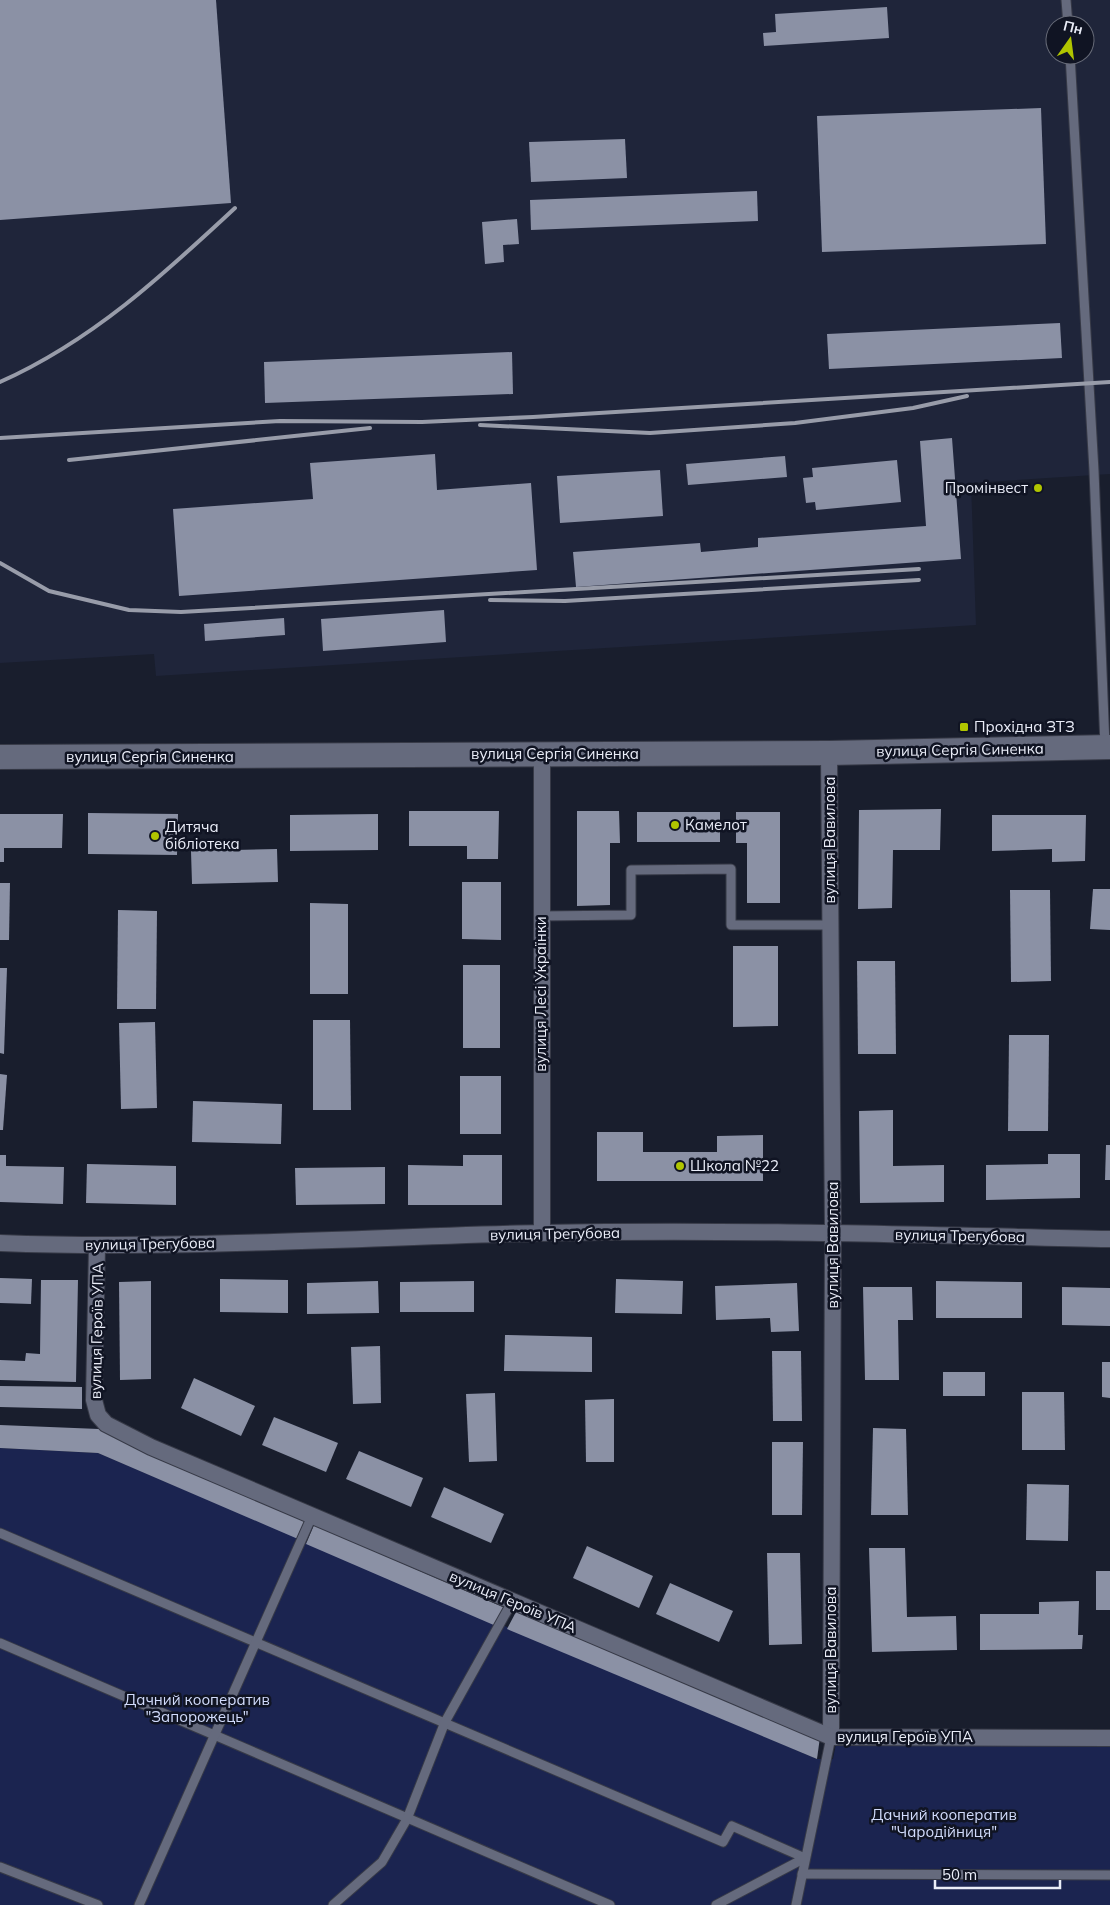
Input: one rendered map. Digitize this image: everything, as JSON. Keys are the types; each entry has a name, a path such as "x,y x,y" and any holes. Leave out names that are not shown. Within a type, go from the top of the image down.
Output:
{"street":[{"name":"вулиця Сергія Синенка","path":"0,757 829,753 1108,747"},
{"name":"вулиця Вавилова","path":"829,753 833,1233 831,1737"},
{"name":"вулиця Лесі Українки","path":"542,754 540,916 542,1233"},
{"name":"вулиця Трегубова","path":"0,1243 98,1247 542,1233 833,1233 1110,1239"},
{"name":"вулиця Героїв УПА","path":"98,1247 94,1400 98,1414 106,1424 151,1447 831,1737 1110,1738"}],"lane":[{"path":"1066,0 1067,15"},
{"path":"1071,65 1108,747"},
{"path":"540,916 631,915 630,870 731,869 731,925 831,925"},
{"path":"138,1905 312,1516"},
{"path":"0,1533 255,1640 723,1842 732,1826 806,1858"},
{"path":"333,1905 382,1862 407,1819 445,1722 512,1602"},
{"path":"0,1643 610,1905"},
{"path":"796,1905 831,1737"},
{"path":"716,1905 806,1858"},
{"path":"0,1867 98,1905"},
{"path":"802,1874 1110,1875"}],"shaded area":[{"path":"0,0 1110,0 1110,474 971,483 976,625 156,676 154,654 0,663"}],"green space":[{"name":"Дачний кооператив \"Запорожець\"","path":"0,1448 98,1453 817,1759 833,1759 836,1744 1110,1742 1110,1905 0,1905"}],"building":[{"path":"0,0 216,0 231,203 0,220"},
{"path":"887,7 889,38 764,46 763,33 776,32 775,14"},
{"path":"1041,108 1046,244 822,252 817,116"},
{"path":"625,139 627,178 531,182 529,142"},
{"path":"757,191 758,221 531,230 530,200"},
{"path":"517,219 519,244 503,245 504,262 485,264 482,222"},
{"path":"1060,323 1062,358 829,369 827,334"},
{"path":"512,352 513,394 265,403 264,362"},
{"path":"952,438 961,559 576,587 573,552 700,543 701,552 758,547 758,538 926,526 920,441"},
{"path":"435,454 437,490 531,483 537,570 179,596 173,509 313,499 310,463"},
{"path":"785,456 787,477 688,485 686,464"},
{"path":"897,460 901,502 816,510 815,502 806,503 803,478 813,477 812,468"},
{"path":"660,470 663,516 560,523 557,476"},
{"path":"444,610 446,642 323,651 321,619"},
{"path":"284,618 285,635 205,641 204,624"},
{"path":"941,809 940,850 893,850 892,908 858,909 859,810"},
{"path":"409,811 499,811 498,859 467,859 467,846 409,846"},
{"path":"577,811 619,811 620,843 610,843 610,905 577,906"},
{"path":"637,812 720,812 720,842 637,842"},
{"path":"736,812 780,812 780,903 747,903 747,843 736,843"},
{"path":"88,813 178,814 177,855 88,854"},
{"path":"0,814 63,814 62,848 4,848 4,862 0,862"},
{"path":"378,814 378,850 290,851 290,815"},
{"path":"992,815 1086,815 1085,861 1052,862 1052,849 992,851"},
{"path":"277,849 278,882 192,884 191,851"},
{"path":"462,882 501,882 501,940 462,939"},
{"path":"0,883 10,883 9,940 0,940"},
{"path":"1093,889 1110,889 1110,930 1090,929"},
{"path":"1010,890 1050,890 1051,981 1011,982"},
{"path":"310,903 348,904 348,994 310,994"},
{"path":"118,910 157,911 156,1009 117,1009"},
{"path":"733,946 778,946 778,1026 733,1027"},
{"path":"857,961 895,961 896,1054 858,1054"},
{"path":"463,965 500,965 500,1048 463,1048"},
{"path":"0,968 7,968 4,1054 0,1053"},
{"path":"313,1020 350,1020 351,1110 313,1110"},
{"path":"155,1022 157,1108 121,1109 119,1023"},
{"path":"1009,1035 1049,1035 1048,1131 1008,1131"},
{"path":"0,1074 7,1075 3,1130 0,1130"},
{"path":"460,1076 501,1076 501,1134 460,1134"},
{"path":"193,1101 282,1104 281,1144 192,1142"},
{"path":"893,1110 893,1166 944,1165 944,1202 860,1203 859,1111"},
{"name":"Школа №22","path":"597,1132 643,1132 643,1152 717,1152 717,1136 763,1135 763,1181 597,1181"},
{"path":"1106,1145 1110,1145 1110,1180 1105,1180"},
{"path":"1048,1154 1080,1154 1080,1198 986,1200 986,1165 1048,1164"},
{"path":"0,1155 6,1155 6,1166 64,1167 63,1204 0,1202"},
{"path":"463,1155 502,1155 502,1205 408,1205 408,1165 463,1166"},
{"path":"87,1164 176,1166 176,1205 86,1203"},
{"path":"385,1167 385,1204 296,1205 295,1168"},
{"path":"0,1278 32,1279 31,1304 0,1303"},
{"path":"220,1279 288,1280 288,1313 220,1312"},
{"path":"616,1279 683,1281 682,1314 615,1313"},
{"path":"41,1280 78,1280 76,1382 0,1380 0,1360 25,1361 26,1353 40,1354"},
{"path":"151,1281 151,1379 120,1380 119,1282"},
{"path":"378,1281 379,1313 307,1314 307,1283"},
{"path":"474,1281 474,1312 400,1312 400,1282"},
{"path":"936,1281 1022,1282 1022,1318 936,1318"},
{"path":"797,1283 799,1331 771,1332 770,1318 716,1320 715,1286"},
{"path":"863,1287 912,1287 913,1320 898,1320 899,1380 865,1380"},
{"path":"1062,1287 1110,1288 1110,1326 1062,1325"},
{"path":"505,1335 592,1337 592,1372 504,1371"},
{"path":"380,1346 381,1403 353,1404 351,1347"},
{"path":"772,1351 801,1351 802,1421 773,1421"},
{"path":"1102,1362 1110,1362 1110,1398 1102,1397"},
{"path":"943,1372 985,1372 985,1396 943,1396"},
{"path":"194,1378 255,1406 241,1436 181,1408"},
{"path":"0,1386 82,1387 82,1409 0,1407"},
{"path":"1022,1392 1064,1392 1065,1450 1022,1450"},
{"path":"495,1393 497,1461 469,1462 466,1394"},
{"path":"614,1399 614,1462 586,1462 585,1400"},
{"path":"274,1417 338,1443 326,1472 262,1445"},
{"path":"0,1425 99,1429 306,1520 298,1539 98,1453 0,1448"},
{"path":"873,1428 906,1429 908,1515 871,1515"},
{"path":"772,1442 803,1442 802,1515 772,1515"},
{"path":"359,1451 423,1478 411,1507 346,1479"},
{"path":"1027,1484 1069,1485 1068,1541 1026,1540"},
{"path":"444,1487 504,1514 491,1543 431,1517"},
{"path":"314,1525 505,1608 496,1626 306,1544"},
{"path":"587,1546 653,1576 639,1608 573,1578"},
{"path":"869,1548 905,1548 907,1617 956,1616 957,1650 872,1652"},
{"path":"767,1553 800,1553 802,1644 769,1645"},
{"path":"1096,1571 1110,1571 1110,1610 1096,1610"},
{"path":"670,1583 733,1611 719,1642 656,1614"},
{"path":"1079,1601 1078,1635 1083,1635 1082,1649 980,1650 980,1614 1039,1614 1039,1602"},
{"path":"516,1612 820,1737 817,1759 507,1629"}],"railway":[{"path":"0,382 34,366 96,327 153,282 235,208"},
{"path":"0,438 280,421 422,422 533,417 1110,382"},
{"path":"480,425 650,433 795,423 913,408 967,396"},
{"path":"69,460 370,428"},
{"path":"0,563 49,591 129,610 181,612 919,569"},
{"path":"490,600 565,601 919,580"}],"place":[{"name":"Промінвест","path":"1038,488"},
{"name":"Прохідна ЗТЗ","path":"964,727"},
{"name":"Камелот","path":"675,825"},
{"name":"Дитяча бібліотека","path":"155,836"},
{"name":"Школа №22","path":"680,1166"}],"park label":[{"name":"Дачний кооператив \"Чародійниця\"","path":"944,1824"}]}
